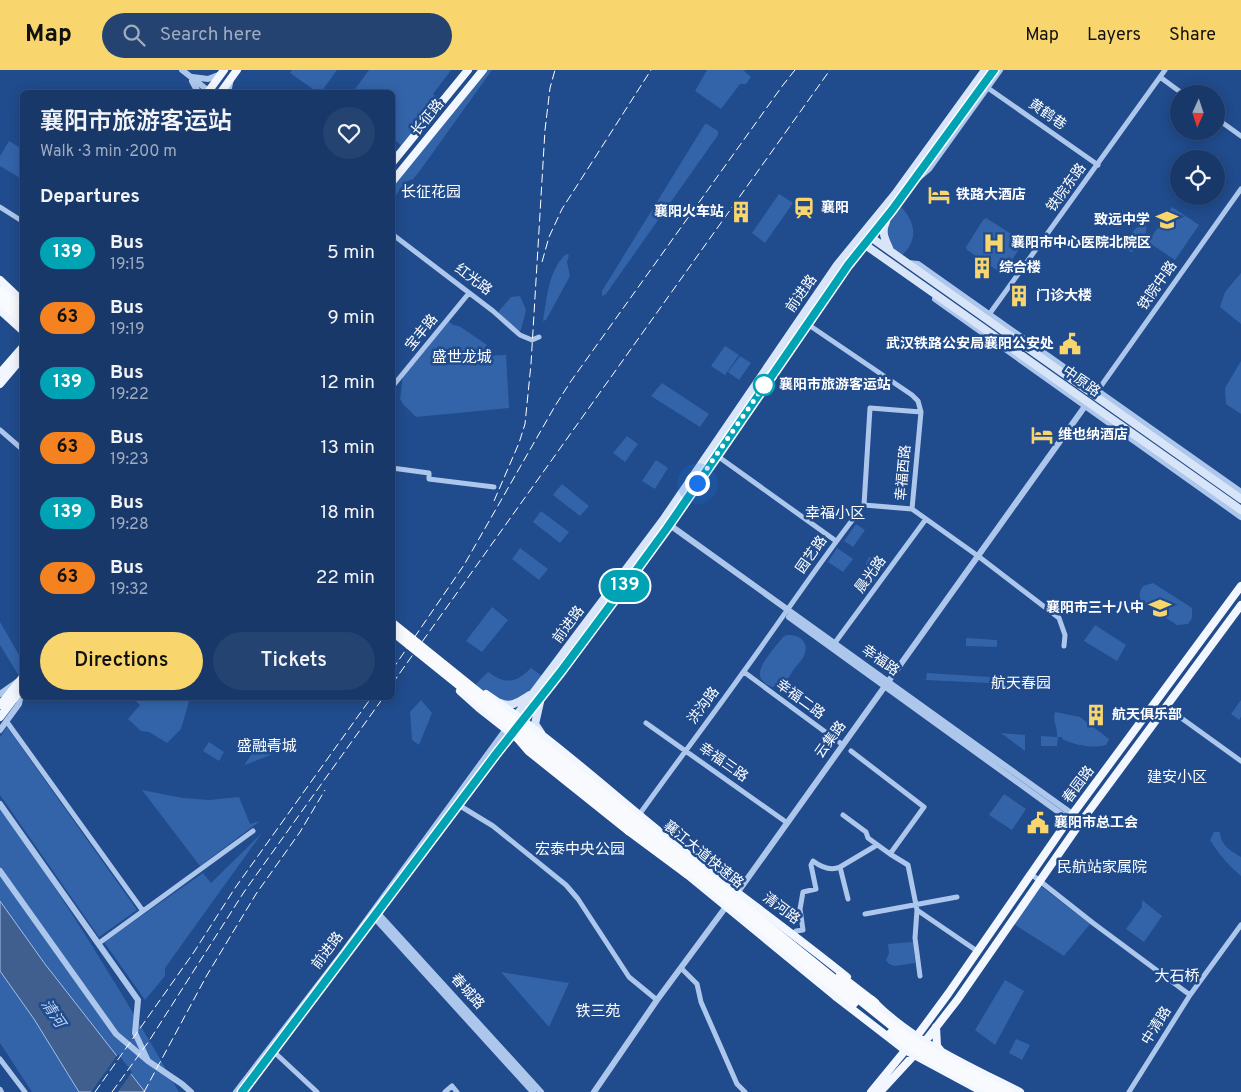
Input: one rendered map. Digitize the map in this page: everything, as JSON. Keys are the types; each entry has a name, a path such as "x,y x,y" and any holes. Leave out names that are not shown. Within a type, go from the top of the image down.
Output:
{"highway":[{"path":"0,290 20,307"},
{"path":"0,300 20,318"},
{"name":"襄江大道快速路","path":"395,622 901,1033 948,1061 1008,1092"},
{"name":"襄江大道快速路","path":"395,633 906,1044 944,1067 994,1092"},
{"path":"460,686 480,707 518,738 529,751 629,831 687,874"},
{"path":"678,852 747,901 877,1004"}],"main road":[{"path":"223,90 237,70"},
{"name":"长征路","path":"395,159 468,70"},
{"name":"长征路","path":"395,178 483,70"},
{"name":"前进路","path":"509,732 524,720 543,695 716,455 804,321 837,265 894,194 985,70"},
{"name":"前进路","path":"509,732 516,715 665,524 804,321 872,237 994,70"},
{"path":"210,90 223,72"},
{"path":"890,250 884,238 883,227 892,210"},
{"name":"中原路","path":"864,232 1096,393 1241,499"},
{"name":"中原路","path":"858,240 1086,404 1241,510"},
{"path":"848,265 863,254 879,254"},
{"path":"0,280 20,299"},
{"path":"0,310 20,328"},
{"path":"0,373 20,350"},
{"path":"0,384 20,360"},
{"name":"春园路","path":"900,1064 905,1050 977,952 1071,817 1241,586"},
{"name":"春园路","path":"900,1064 914,1056 958,999 1080,823 1241,605"},
{"name":"清河路","path":"441,659 490,697 524,720 639,815 737,892 792,932 917,1036 943,1053 1020,1092"},
{"path":"433,668 509,732 890,1039 914,1056 983,1092"},
{"path":"0,705 7,696 20,686"},
{"path":"490,697 504,705 514,705 534,692"},
{"path":"543,695 535,724 543,737"},
{"path":"3,719 7,696"},
{"path":"877,1004 907,1026 913,1027 920,1024 935,1010"},
{"path":"936,1026 937,1046 943,1053"},
{"path":"880,1092 900,1064 896,1047 890,1039"},
{"path":"871,1092 900,1064 914,1061 928,1063"}],"street":[{"path":"182,70 207,90"},
{"path":"984,86 1000,70"},
{"name":"铁院东路","path":"988,317 1165,70"},
{"path":"191,77 208,79 223,72"},
{"path":"191,77 197,90"},
{"path":"1160,77 1171,85"},
{"path":"228,90 231,79"},
{"name":"黄鹤巷","path":"984,86 1098,165"},
{"path":"1225,124 1241,136"},
{"name":"铁院中路","path":"1096,393 1241,189"},
{"path":"0,207 20,220"},
{"name":"红光路","path":"395,236 493,311 520,336 532,340 539,337"},
{"name":"宝丰路","path":"395,383 470,293"},
{"path":"804,321 918,401 922,412 870,408 864,505 912,509"},
{"path":"1096,393 1241,492"},
{"path":"1086,404 1241,516"},
{"name":"云集路","path":"594,1092 657,1000 843,745 1086,404"},
{"name":"幸福西路","path":"922,412 912,509 978,556 1059,618 1065,635 1064,646"},
{"path":"0,430 20,447"},
{"path":"716,455 836,540"},
{"path":"395,468 429,474 429,479 494,487"},
{"name":"园艺路","path":"786,612 836,540 864,505"},
{"name":"晨光路","path":"834,644 926,519"},
{"name":"幸福路","path":"665,524 1080,823"},
{"name":"幸福路","path":"786,612 834,644 885,684"},
{"name":"洪沟路","path":"639,815 786,612"},
{"name":"幸福二路","path":"744,672 843,745"},
{"path":"0,730 3,719 19,704 20,697"},
{"path":"1166,707 1241,761"},
{"path":"3,719 143,911"},
{"name":"幸福三路","path":"646,723 786,822"},
{"name":"前进路","path":"242,1092 509,732"},
{"path":"851,751 924,807 890,854"},
{"path":"457,803 493,826 566,885 578,899 629,977 657,1000"},
{"path":"0,804 138,1000 136,1033 148,1061"},
{"path":"843,815 866,832 868,838 908,865 916,907 915,938 920,976"},
{"path":"98,943 253,831"},
{"path":"796,932 803,930 800,909 803,892 816,889 810,865 813,861 820,866 828,868 840,867 878,845"},
{"path":"840,867 848,900"},
{"path":"0,871 116,1034 148,1061 191,1092"},
{"path":"1031,874 1190,995"},
{"path":"865,914 916,907 957,897"},
{"path":"916,907 977,952"},
{"name":"前进路","path":"236,1092 374,913"},
{"name":"春城路","path":"374,913 533,1092"},
{"name":"春城路","path":"374,913 541,1092"},
{"name":"中清路","path":"1129,1092 1190,995 1241,925"},
{"path":"682,968 697,984 701,1002 737,1084 745,1092"},
{"path":"274,1051 317,1092"},
{"path":"0,1059 25,1092"},
{"path":"445,1092 452,1086 458,1092"}],"shaded area":[{"path":"292,70 337,70 322,90 314,90 290,73"},
{"path":"369,70 451,70 433,94 440,100 402,146 395,141 395,90 354,90"},
{"path":"486,70 492,70 419,172 413,179 405,182 395,197 395,184"},
{"path":"707,70 743,70 751,77 746,84 740,84 721,109 695,91"},
{"path":"705,124 718,131 718,135 606,294 602,296 602,291"},
{"path":"9,141 20,148 20,178 0,166 0,156"},
{"path":"779,194 793,203 765,243 752,233"},
{"path":"897,203 907,215 913,230 911,242 900,258 890,250 883,227"},
{"path":"1172,207 1199,225 1175,260 1148,242"},
{"path":"986,218 1024,242 1002,272 967,250 966,247"},
{"path":"1146,223 1145,236 1141,243 1132,252 1125,250 1124,248 1132,232"},
{"path":"566,254 569,255 567,262 570,276 546,320 543,321 547,294 555,268"},
{"path":"1241,273 1241,324 1220,307 1225,292"},
{"path":"520,296 526,310 521,330 518,331 499,314 499,311 511,297"},
{"path":"447,320 487,345 479,356 506,355 509,408 416,417 403,404 400,399 403,374"},
{"path":"725,346 739,355 725,375 711,366"},
{"path":"740,356 751,363 739,380 728,372"},
{"path":"1241,361 1241,414 1226,404 1225,388"},
{"path":"662,383 709,414 700,427 651,396"},
{"path":"627,436 638,444 625,462 613,453"},
{"path":"656,460 668,468 655,489 642,481"},
{"path":"562,484 589,506 580,516 553,495"},
{"path":"541,511 569,532 560,543 533,522"},
{"path":"856,524 865,530 853,547 844,541"},
{"path":"520,548 548,569 539,580 512,559"},
{"path":"837,548 853,559 843,572 828,562"},
{"path":"869,557 876,557 886,564 873,583 865,574"},
{"path":"1153,583 1192,608 1192,618 1188,624 1177,625 1143,603 1140,593 1143,586"},
{"path":"492,607 508,620 482,652 466,641"},
{"path":"0,622 20,657 19,676 0,645"},
{"path":"1095,625 1126,645 1117,661 1084,641"},
{"path":"787,635 798,637 804,641 805,653 786,681 777,687 772,687 762,680 760,670 771,652 783,637"},
{"path":"966,638 997,640 997,647 966,646"},
{"path":"531,668 545,678 534,692 504,705 474,686 488,672 500,679 511,680 520,677"},
{"path":"927,673 990,677 989,683 926,680"},
{"path":"134,700 189,700 181,729 167,743 149,732 141,731 128,719 140,705"},
{"path":"421,700 432,713 419,745 412,740 410,712"},
{"path":"1241,700 1241,717 1239,720 1231,714"},
{"path":"1055,712 1080,717 1109,739 1106,745 1095,747 1078,745 1058,737 1057,746 1041,746 1041,736 1057,737"},
{"path":"7,727 137,910 99,937 0,795 0,737"},
{"path":"1001,733 1025,735 1025,751"},
{"path":"262,739 278,752 245,765 245,764"},
{"path":"209,742 224,752 219,761 203,751"},
{"path":"142,790 183,798 209,800 239,797 250,824 260,821 200,866"},
{"path":"1004,794 1026,809 1012,830 989,815"},
{"path":"0,807 48,877 93,948 179,1092 145,1092 45,964 0,901"},
{"path":"1214,832 1220,832 1224,844 1241,857 1241,876 1224,859 1210,840"},
{"path":"262,833 165,968 165,976 145,1000 104,942 203,873 211,883"},
{"path":"1041,886 1090,924 1064,956 1012,923"},
{"path":"1142,900 1162,916 1144,942 1126,929 1142,907"},
{"path":"913,942 915,963 895,966 889,964 886,960 889,953 888,944"},
{"path":"0,971 34,1019 79,1092 32,1092 0,1043"},
{"path":"501,972 569,983 549,1027"},
{"path":"1005,980 1024,991 995,1045 975,1030"},
{"path":"1016,1039 1030,1045 1022,1060 1009,1053"}],"water":[{"name":"清河","path":"0,901 45,964 145,1092 79,1092 34,1019 0,971"}],"pier":[{"path":"118,1054 132,1072 118,1092 91,1092"}],"railway":[{"path":"494,501 519,443 525,424 531,364 545,130 550,88 555,70"},
{"path":"542,262 549,237 562,209 651,70"},
{"path":"395,666 464,565 571,381 795,70"},
{"path":"395,680 830,70"},
{"path":"95,1092 194,952 235,888 370,700"},
{"path":"112,1092 149,1041 244,892 382,700"},
{"path":"144,1092 207,975 256,894 300,832 325,790"}],"bus line":[{"name":"139","path":"242,1092 632,576 848,265 872,237 994,70"}],"place":[{"name":"铁路大酒店","path":"939,195"},
{"name":"襄阳","path":"804,208"},
{"name":"襄阳火车站","path":"741,212"},
{"name":"致远中学","path":"1167,220"},
{"name":"襄阳市中心医院北院区","path":"994,243"},
{"name":"综合楼","path":"982,268"},
{"name":"门诊大楼","path":"1019,296"},
{"name":"武汉铁路公安局襄阳公安处","path":"1070,344"},
{"name":"襄阳市旅游客运站","path":"764,385"},
{"name":"维也纳酒店","path":"1042,435"},
{"name":"襄阳市三十八中","path":"1160,608"},
{"name":"航天俱乐部","path":"1096,715"},
{"name":"襄阳市总工会","path":"1038,823"}],"district":[{"name":"长征花园","path":"431,193"},
{"name":"盛世龙城","path":"462,358"},
{"name":"幸福小区","path":"835,514"},
{"name":"航天春园","path":"1021,684"},
{"name":"盛融·青城","path":"267,747"},
{"name":"建安小区","path":"1177,778"},
{"name":"宏泰中央公园","path":"580,850"},
{"name":"民航站家属院","path":"1102,868"},
{"name":"大石桥","path":"1177,977"},
{"name":"铁三苑","path":"598,1012"}],"route":[{"path":"697,483 768,380 764,385"}]}
